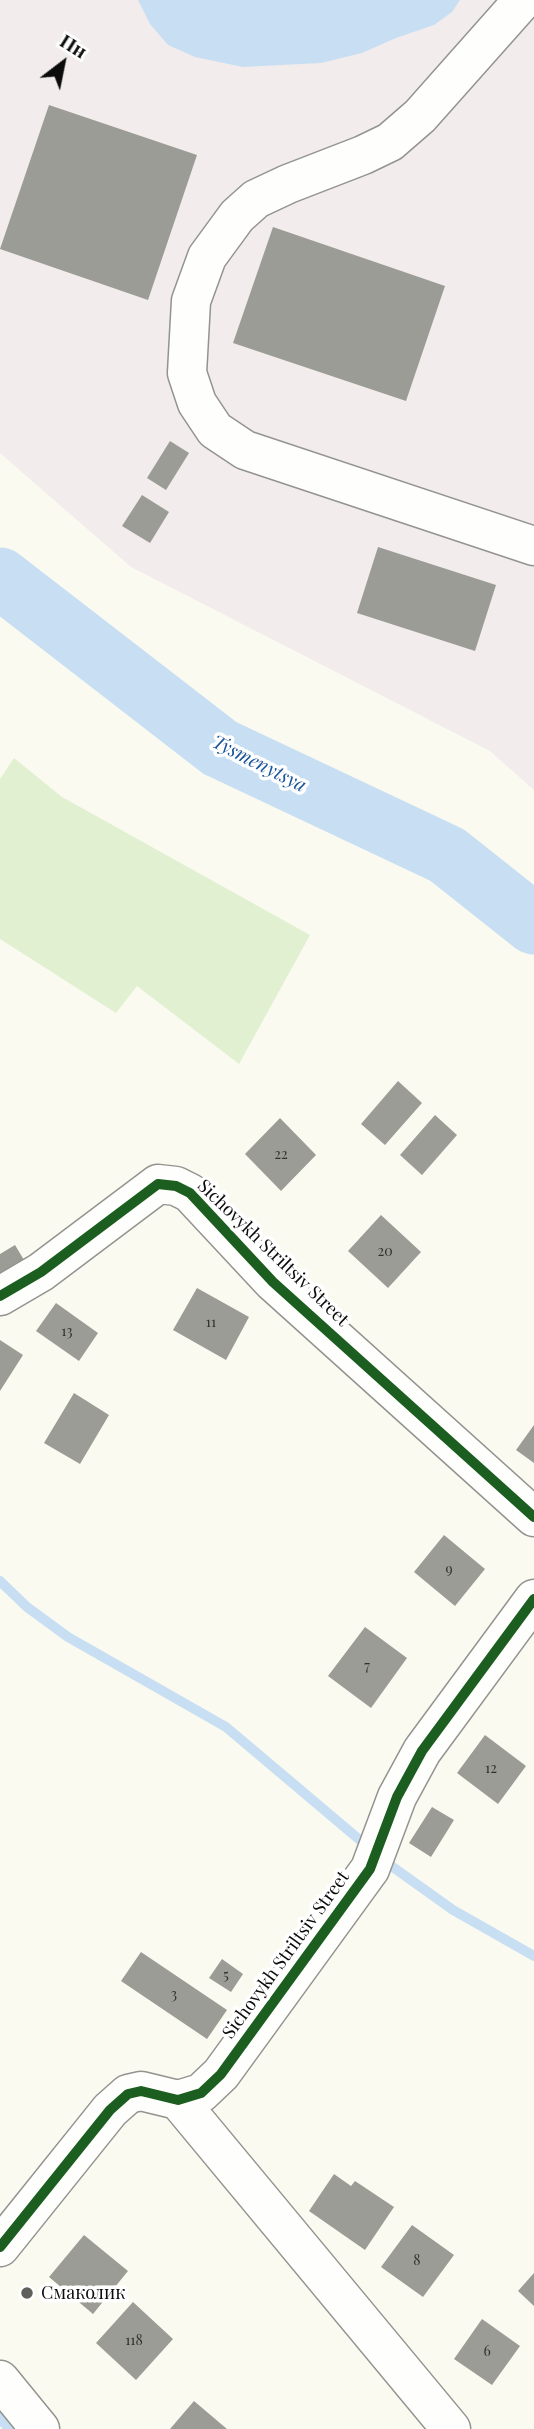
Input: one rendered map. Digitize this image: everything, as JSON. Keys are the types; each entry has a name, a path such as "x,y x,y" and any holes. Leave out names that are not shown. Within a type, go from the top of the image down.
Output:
{"street":[{"path":"523,0 420,116 390,142 256,200 237,216 207,257 191,301 187,373 197,403 215,430 245,450 534,546"},
{"name":"Sichovykh Striltsiv Street","path":"0,1296 41,1272 158,1184 176,1185 190,1193 273,1282 534,1517"},
{"name":"Sichovykh Striltsiv Street","path":"178,2100 201,2093 221,2074 370,1869 397,1797 422,1751 534,1599"},
{"path":"0,2247 110,2110 128,2094 141,2091 178,2100 451,2429"},
{"path":"0,2380 40,2429"}],"shaded area":[{"path":"0,0 534,0 534,790 490,751 131,567 0,453"}],"green space":[{"path":"14,758 62,797 310,935 239,1064 137,986 116,1013 0,939 0,779"}],"water":[{"path":"138,0 460,0 452,12 434,25 362,53 321,63 243,67 195,57 168,45 150,24"}],"building":[{"path":"49,105 197,155 148,300 0,249"},
{"path":"273,227 445,286 406,401 233,343"},
{"path":"170,441 189,453 166,490 147,478"},
{"path":"142,495 169,512 150,543 122,526"},
{"path":"378,547 496,585 475,651 357,613"},
{"path":"398,1081 422,1103 385,1145 361,1124"},
{"path":"435,1115 457,1135 422,1175 400,1155"},
{"path":"280,1118 316,1155 281,1191 245,1154"},
{"path":"381,1215 421,1252 388,1288 348,1251"},
{"path":"15,1245 27,1265 0,1282 0,1254"},
{"path":"197,1288 249,1317 226,1360 173,1330"},
{"path":"56,1303 98,1333 79,1361 36,1331"},
{"path":"0,1340 23,1355 0,1391"},
{"path":"74,1393 109,1415 80,1464 44,1443"},
{"path":"534,1425 534,1463 516,1450"},
{"path":"444,1535 485,1569 455,1606 414,1572"},
{"path":"365,1627 407,1658 371,1708 328,1676"},
{"path":"485,1735 526,1766 498,1804 457,1773"},
{"path":"432,1807 454,1820 431,1857 409,1843"},
{"path":"141,1952 227,2010 207,2039 121,1981"},
{"path":"222,1959 243,1974 231,1992 209,1978"},
{"path":"334,2174 351,2186 355,2181 394,2207 365,2250 309,2211"},
{"path":"412,2225 454,2255 423,2297 381,2267"},
{"path":"84,2235 128,2271 93,2314 49,2277"},
{"path":"534,2273 534,2306 518,2291"},
{"path":"133,2302 173,2339 136,2380 96,2343"},
{"path":"482,2319 520,2346 492,2385 454,2359"},
{"path":"194,2401 227,2429 170,2429"}],"waterway":[{"name":"Tysmenytsya","path":"0,578 220,748 447,855 534,924"},
{"path":"0,1581 27,1607 68,1637 226,1727 361,1841"},
{"path":"390,1865 453,1910 534,1956"},
{"path":"0,2418 9,2429"}],"cycle path":[{"path":"0,1296 41,1272 158,1184 176,1186 190,1193 273,1282 534,1517"},
{"path":"0,2247 110,2110 128,2094 141,2091 178,2100 201,2093 221,2074 370,1869 397,1797 422,1751 534,1599"}],"place":[{"name":"Смаколик","path":"27,2293"}]}
